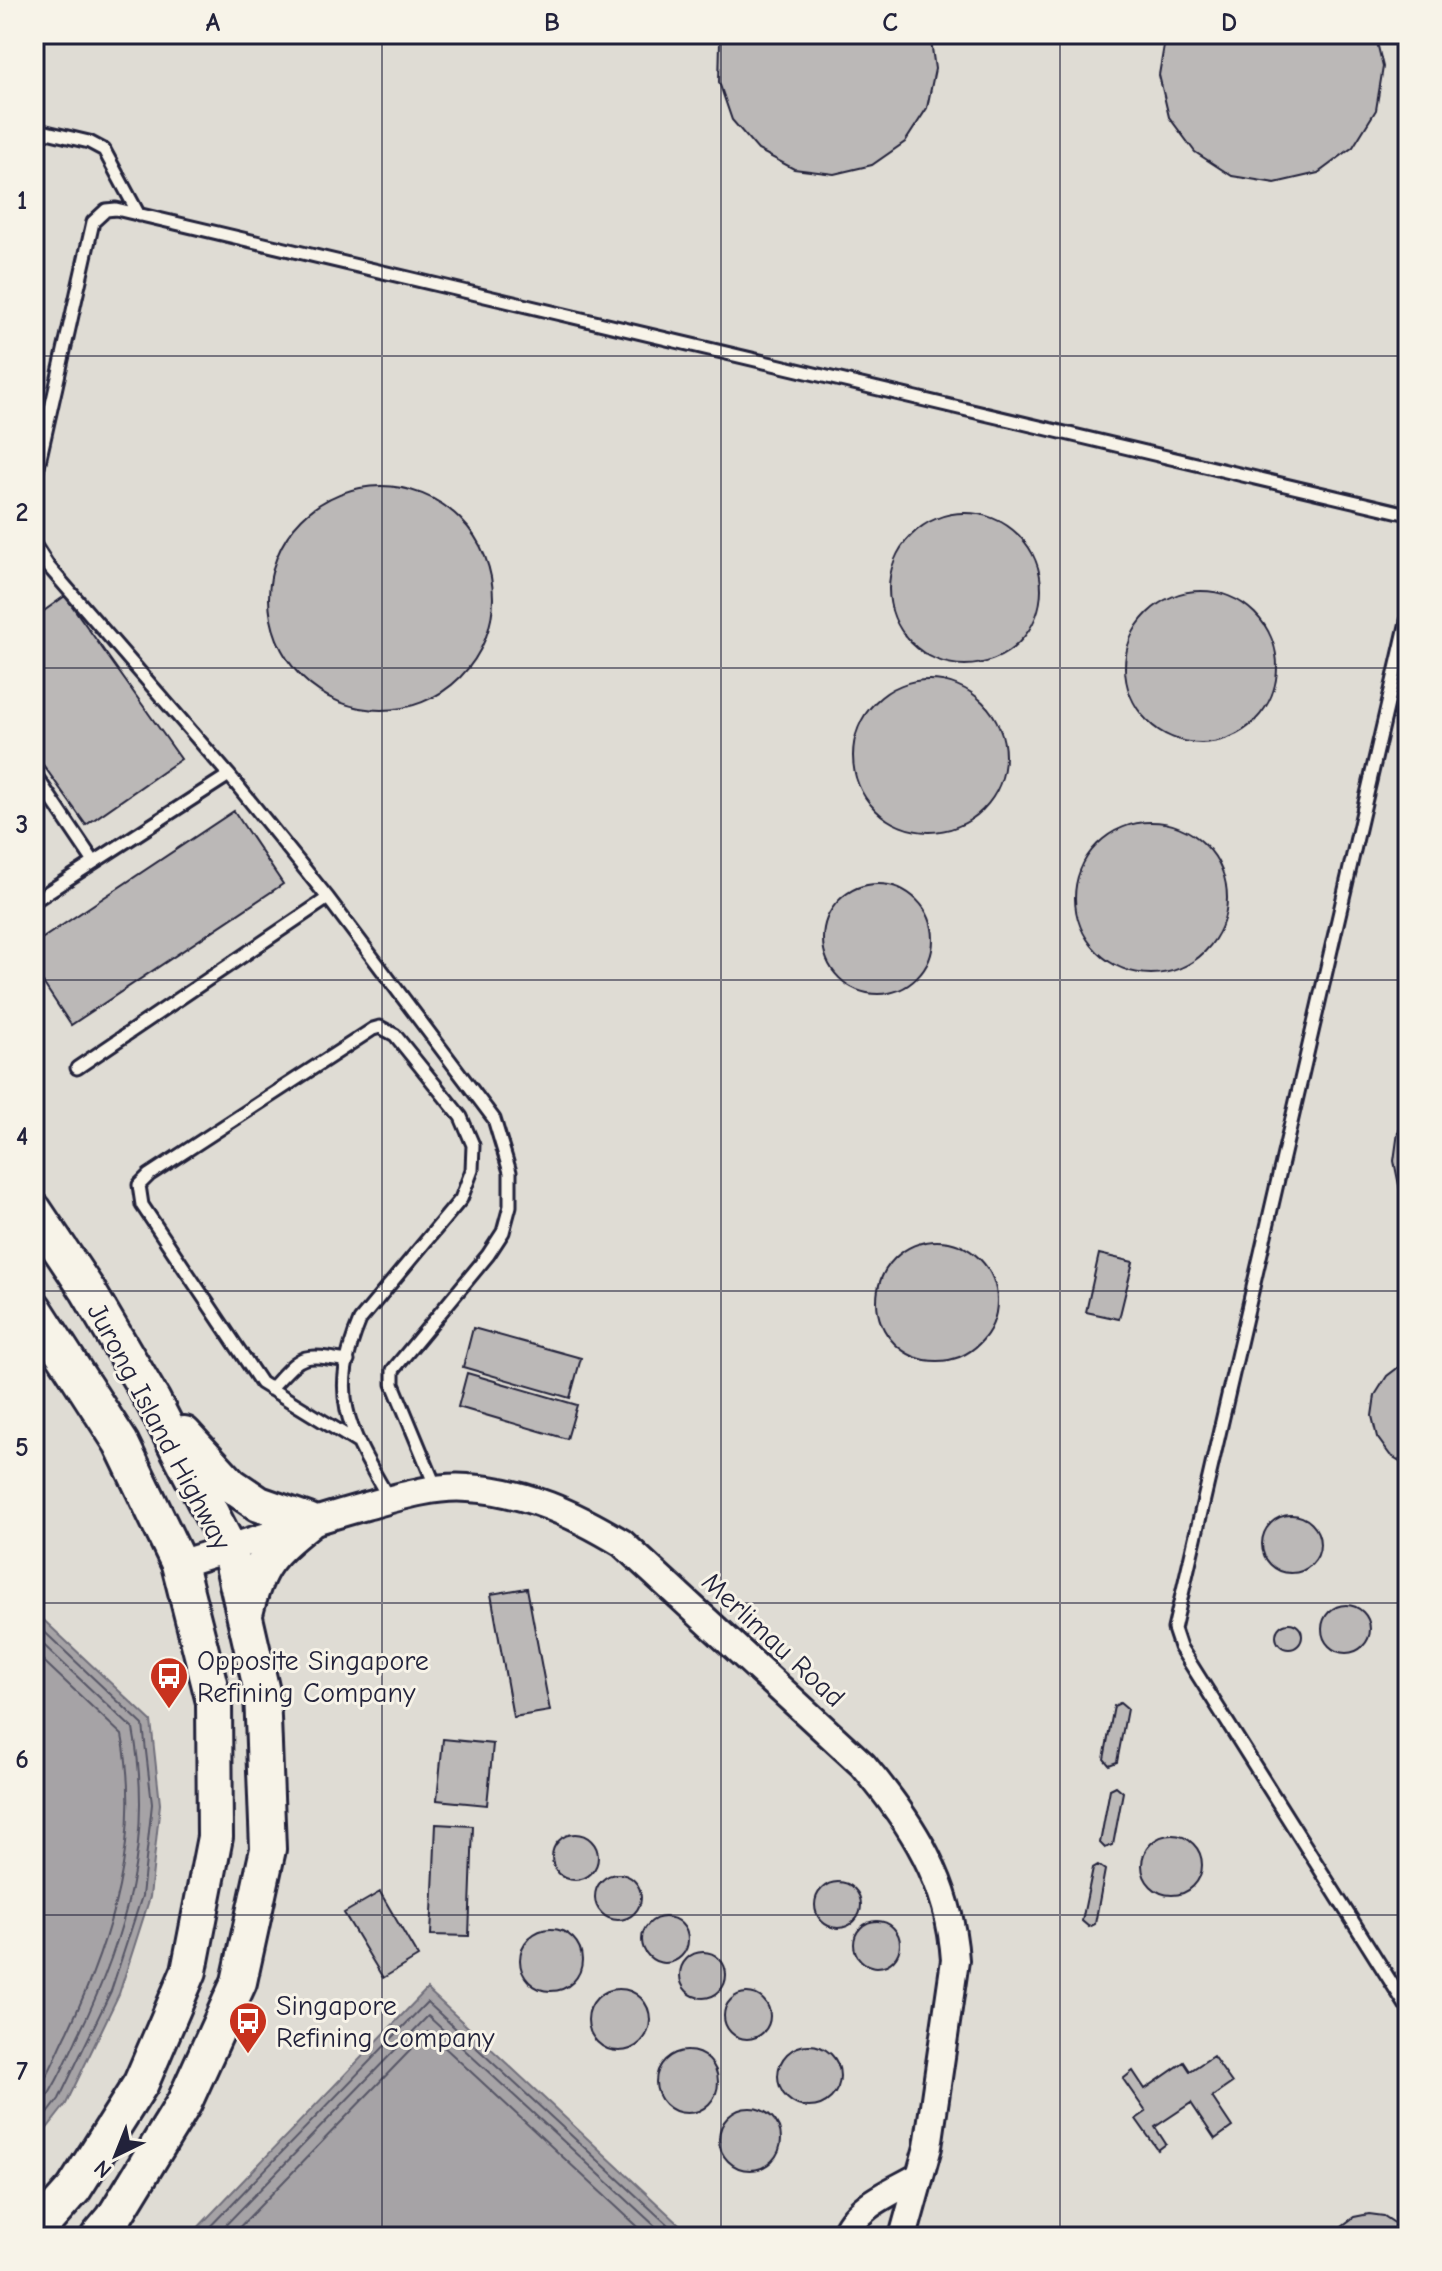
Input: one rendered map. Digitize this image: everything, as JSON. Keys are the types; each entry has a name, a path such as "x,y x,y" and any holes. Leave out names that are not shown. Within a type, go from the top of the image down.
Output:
{"main road":[{"name":"Jurong Island Highway","path":"34,1210 88,1291 153,1401 229,1548 262,1692 268,1849 239,1982 184,2103 113,2219 98,2237"},
{"name":"Jurong Island Highway","path":"34,1308 131,1463 179,1564 214,1702 215,1837 189,1971 141,2083 74,2189 34,2234"},
{"path":"153,1401 231,1485 259,1504 308,1521"},
{"path":"131,1463 154,1469 169,1455 174,1439"},
{"path":"245,1617 259,1571 273,1550 308,1521"}],"street":[{"name":"Merlimau Road","path":"179,1564 308,1521 389,1499 437,1490 478,1489 543,1502 584,1520 622,1543 863,1765 891,1799 936,1875 953,1932 955,1960 928,2147 903,2237"},
{"path":"844,2237 848,2225 858,2213 920,2176"}],"lane":[{"path":"34,129 89,142 104,150 139,215"},
{"path":"34,484 93,222 106,210 116,209 1408,514"},
{"path":"34,544 48,566 229,775 328,898 494,1119 510,1172 510,1206 503,1232 488,1255 393,1370 393,1384 437,1490"},
{"path":"1408,617 1174,1629 1180,1647 1408,2009"},
{"path":"34,773 94,862"},
{"path":"34,901 229,775"},
{"path":"77,1068 328,898"},
{"path":"357,1442 270,1389 252,1373 142,1205 139,1185 149,1175 380,1027 395,1035 461,1117 473,1145 472,1170 461,1199 360,1320 351,1342 345,1378 346,1411 357,1442 389,1499"},
{"path":"270,1389 296,1363 310,1355 348,1361"}],"shaded area":[{"name":"Singapore Refining Company","path":"34,34 1408,34 1408,2237 693,2237 427,1989 189,2237 34,2237 34,2145 66,2104 119,1994 150,1897 151,1721 34,1611"}],"water":[{"path":"34,1611 151,1721 160,1804 150,1897 119,1994 66,2104 34,2145"},
{"path":"427,1989 693,2237 189,2237"}],"building":[{"path":"723,34 930,34 935,69 927,108 905,142 872,165 834,174 794,169 758,150 732,120 719,82"},
{"path":"1166,34 1375,34 1383,67 1376,110 1353,147 1318,173 1275,183 1232,176 1195,152 1169,117 1159,75"},
{"path":"381,486 424,494 460,519 485,555 493,598 485,641 460,677 424,702 381,710 338,702 302,677 277,641 269,598 277,555 302,519 338,494"},
{"path":"965,513 994,519 1019,535 1035,560 1041,589 1035,618 1019,643 994,659 965,665 936,659 911,643 895,618 889,589 895,560 911,535 936,519"},
{"path":"1201,591 1230,597 1255,613 1271,638 1277,667 1271,696 1255,721 1230,737 1201,743 1172,737 1147,721 1131,696 1125,667 1131,638 1147,613 1172,597"},
{"path":"65,596 181,759 86,825 34,752 34,618"},
{"path":"929,680 958,686 983,702 999,727 1005,756 999,785 983,810 958,826 929,832 900,826 875,810 859,785 853,756 859,727 875,702 900,686"},
{"path":"234,811 283,884 71,1025 34,969 34,944"},
{"path":"1151,822 1180,828 1205,844 1221,869 1227,898 1221,927 1205,952 1180,968 1151,974 1122,968 1097,952 1081,927 1075,898 1081,869 1097,844 1122,828"},
{"path":"878,884 899,888 917,900 929,918 933,939 929,960 917,978 899,990 878,994 857,990 839,978 827,960 823,939 827,918 839,900 857,888"},
{"path":"1408,1116 1408,1201 1400,1190 1394,1161 1398,1132"},
{"path":"937,1241 960,1246 979,1259 992,1278 997,1301 992,1324 979,1343 960,1356 937,1361 914,1356 895,1343 882,1324 877,1301 882,1278 895,1259 914,1246"},
{"path":"1099,1254 1133,1262 1119,1319 1086,1312"},
{"path":"473,1328 581,1358 570,1398 463,1367"},
{"path":"1408,1363 1408,1466 1390,1455 1377,1437 1372,1416 1375,1395 1387,1376"},
{"path":"467,1373 577,1405 567,1439 458,1407"},
{"path":"1291,1515 1311,1524 1320,1544 1311,1564 1291,1573 1271,1564 1262,1544 1271,1524"},
{"path":"527,1588 550,1711 513,1717 491,1594"},
{"path":"1346,1605 1363,1612 1370,1629 1363,1646 1346,1653 1329,1646 1322,1629 1329,1612"},
{"path":"1289,1623 1298,1627 1302,1636 1298,1645 1289,1649 1280,1645 1276,1636 1280,1627"},
{"path":"1120,1703 1127,1709 1117,1762 1109,1765 1104,1759 1114,1706"},
{"path":"443,1739 493,1744 487,1805 437,1800"},
{"path":"1116,1786 1123,1792 1113,1845 1105,1848 1100,1843 1110,1789"},
{"path":"436,1824 473,1826 469,1936 431,1935"},
{"path":"575,1834 591,1841 598,1857 591,1873 575,1880 559,1873 552,1857 559,1841"},
{"path":"1172,1835 1183,1837 1193,1844 1200,1854 1200,1876 1193,1886 1183,1893 1172,1895 1161,1893 1151,1886 1144,1876 1142,1865 1144,1854 1151,1844 1161,1837"},
{"path":"1098,1865 1105,1870 1095,1924 1089,1927 1082,1921 1093,1868"},
{"path":"618,1874 634,1881 641,1897 634,1913 618,1920 602,1913 595,1897 602,1881"},
{"path":"838,1882 854,1889 861,1905 854,1921 838,1928 822,1921 815,1905 822,1889"},
{"path":"380,1892 418,1957 383,1978 344,1913"},
{"path":"665,1917 681,1924 688,1940 681,1956 665,1963 649,1956 642,1940 649,1924"},
{"path":"877,1921 893,1928 900,1944 893,1960 877,1967 861,1960 854,1944 861,1928"},
{"path":"551,1929 573,1938 582,1960 573,1982 551,1991 529,1982 520,1960 529,1938"},
{"path":"703,1952 719,1959 726,1975 719,1991 703,1998 687,1991 680,1975 687,1959"},
{"path":"619,1989 641,1998 650,2020 641,2042 619,2051 597,2042 588,2020 597,1998"},
{"path":"747,1993 763,2000 770,2016 763,2032 747,2039 731,2032 724,2016 731,2000"},
{"path":"809,2045 831,2054 840,2076 831,2098 809,2107 787,2098 778,2076 787,2054"},
{"path":"687,2051 709,2060 718,2082 709,2104 687,2113 665,2104 656,2082 665,2060"},
{"path":"1213,2056 1232,2083 1212,2097 1232,2127 1215,2139 1191,2103 1155,2127 1166,2144 1158,2150 1136,2119 1146,2112 1123,2079 1133,2071 1145,2089 1184,2062 1190,2071"},
{"path":"750,2108 772,2117 781,2139 772,2161 750,2170 728,2161 719,2139 728,2117"},
{"path":"1369,2214 1384,2216 1396,2224 1405,2237 1335,2237 1342,2226 1354,2217"}],"place":[{"name":"Opposite Singapore Refining Company","path":"169,1710"},
{"name":"Singapore Refining Company","path":"248,2055"}]}
